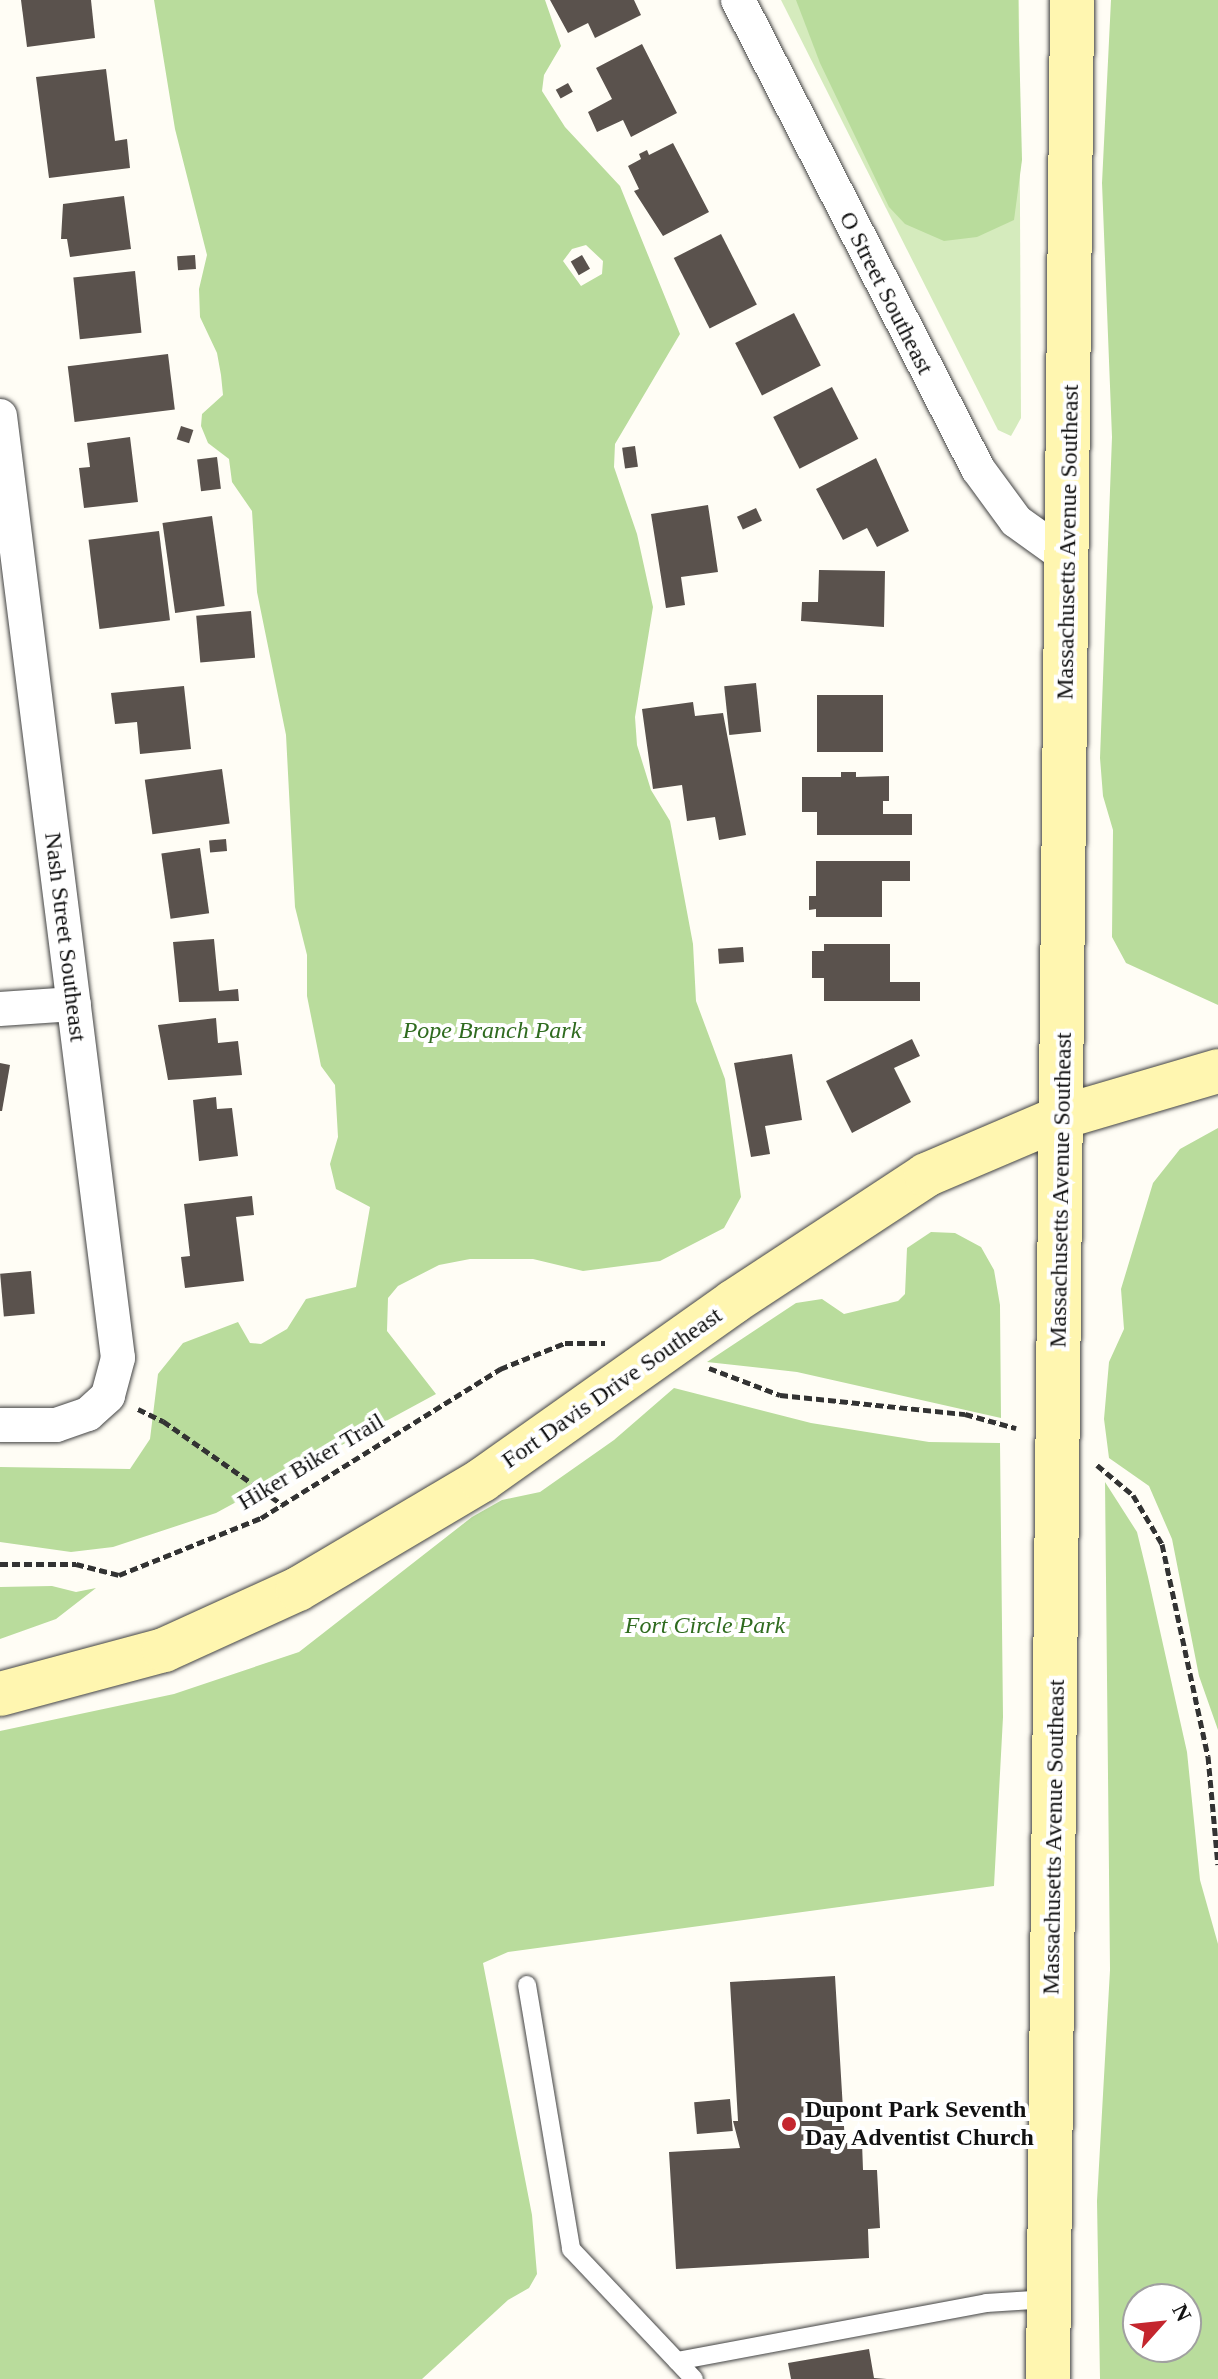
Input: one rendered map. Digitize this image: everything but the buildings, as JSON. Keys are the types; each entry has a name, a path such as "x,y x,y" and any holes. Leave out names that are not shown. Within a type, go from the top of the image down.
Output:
{"street":[{"name":"O Street Southeast","path":"738,0 978,469 1016,521 1069,559"},
{"name":"Massachusetts Avenue Southeast","path":"1048,2379 1069,559 1072,0"},
{"name":"Nash Street Southeast","path":"0,416 118,1358 108,1396"},
{"path":"0,1009 74,1004"},
{"name":"Fort Davis Drive Southeast","path":"0,1694 164,1650 349,1562 482,1480 878,1204 963,1156 1062,1117 1218,1071"},
{"path":"0,1425 56,1425 88,1414 108,1396"}],"lane":[{"path":"527,1985 571,2249 694,2379"},
{"path":"677,2361 971,2305 1049,2299"}],"path":[{"name":"Hiker Biker Trail","path":"0,1564 76,1564 119,1575 261,1518 500,1369 565,1343 617,1345"},
{"path":"703,1367 780,1395 965,1414 1016,1428"},
{"path":"108,1396 163,1421 283,1505"},
{"path":"1090,1460 1133,1495 1162,1544 1208,1756 1218,1865"}],"green space":[{"name":"Pope Branch Park","path":"154,0 545,0 561,46 544,75 542,91 565,127 620,186 680,334 615,444 614,467 637,534 653,607 635,717 637,745 651,790 670,821 693,944 696,1001 725,1079 741,1197 724,1228 660,1261 583,1271 533,1259 470,1259 439,1265 398,1286 388,1298 387,1331 436,1394 216,1513 113,1547 71,1552 0,1542 0,1467 130,1469 150,1439 158,1374 183,1343 238,1322 250,1343 261,1344 287,1329 306,1299 356,1287 370,1207 336,1189 330,1164 338,1137 335,1085 321,1066 307,996 307,955 295,907 286,735 257,592 252,511 232,482 229,459 208,443 201,426 202,414 223,395 217,353 200,317 199,289 207,255 175,129","holes":["586,245 603,261 602,274 581,286 563,261 572,249"]},
{"path":"781,0 1019,0 1021,418 1011,436 998,430"},
{"path":"796,0 1018,0 1022,160 1014,220 977,237 944,241 905,224 889,207 820,63"},
{"path":"1111,0 1218,0 1218,1005 1126,963 1112,937 1113,830 1103,796 1100,758 1112,437 1102,183"},
{"path":"1218,1128 1218,1730 1199,1676 1172,1539 1149,1486 1109,1458 1104,1419 1109,1362 1124,1329 1121,1289 1153,1183 1180,1149"},
{"path":"931,1232 955,1233 981,1247 994,1270 1000,1305 1001,1418 797,1372 707,1362 796,1303 822,1299 844,1314 898,1301 905,1294 907,1248"},
{"name":"Fort Circle Park","path":"674,1388 811,1423 929,1442 1000,1443 1003,1717 994,1886 508,1952 483,1963 532,2215 537,2274 529,2288 508,2300 422,2379 0,2379 0,1731 174,1694 299,1652 472,1517 502,1500 540,1492 614,1440"},
{"path":"1105,1482 1137,1532 1187,1752 1200,1880 1218,1944 1218,2379 1100,2379 1097,2201 1110,1970"},
{"path":"52,1586 76,1592 96,1588 56,1619 0,1639 0,1587"}],"place":[{"name":"Dupont Park Seventh Day Adventist Church","path":"789,2124"}]}
